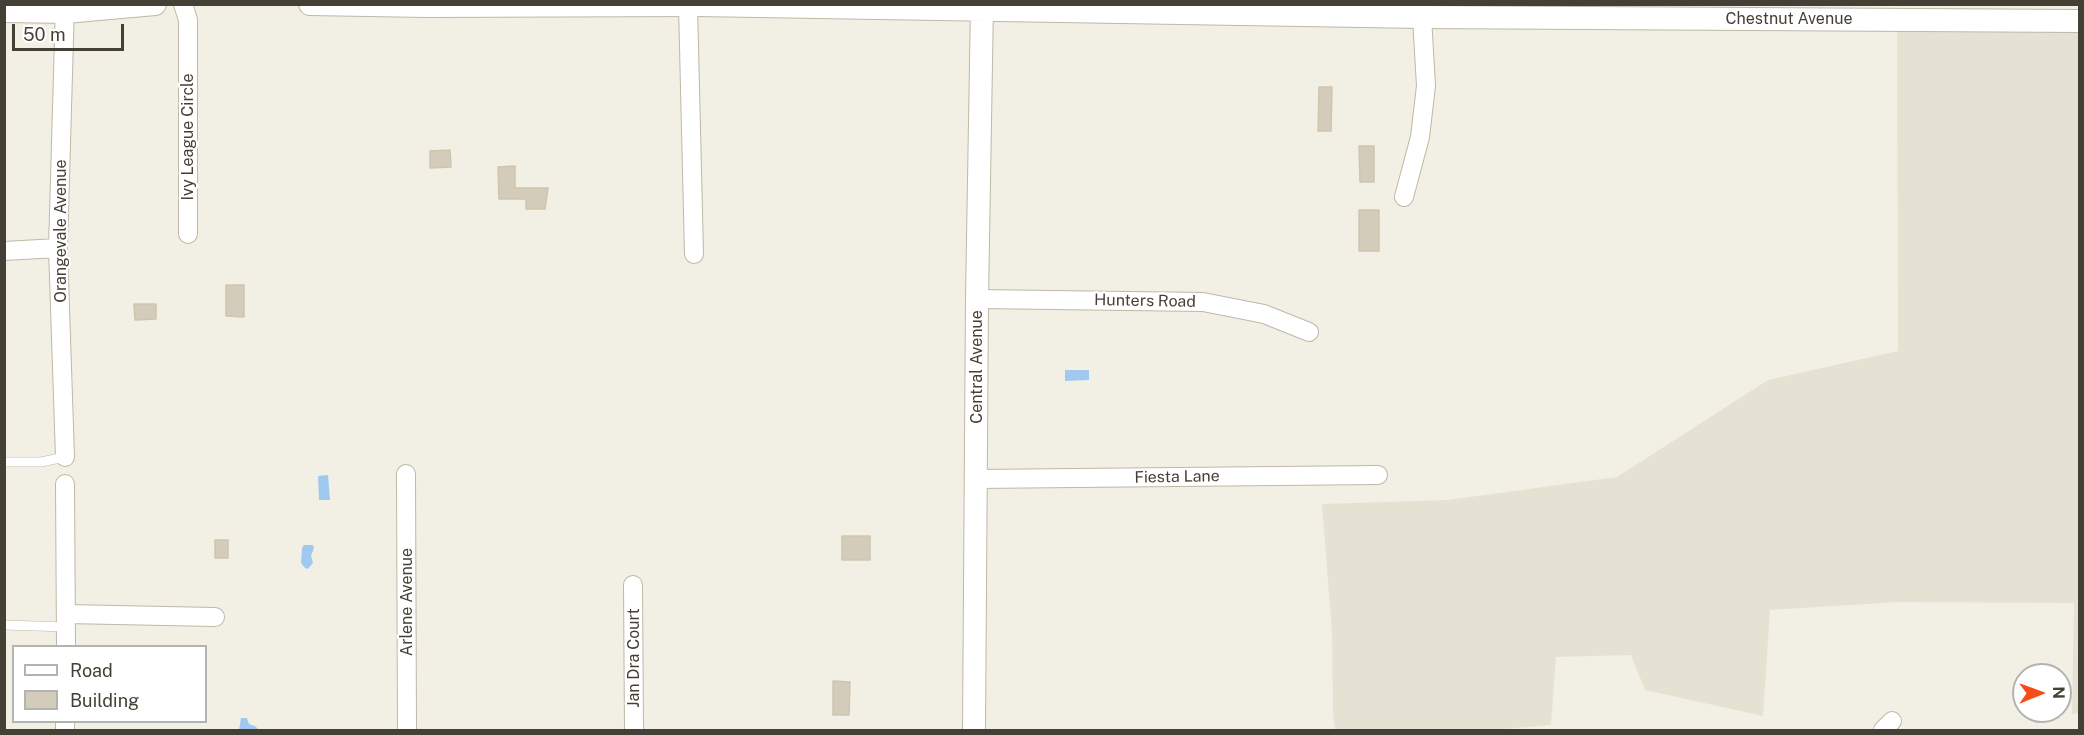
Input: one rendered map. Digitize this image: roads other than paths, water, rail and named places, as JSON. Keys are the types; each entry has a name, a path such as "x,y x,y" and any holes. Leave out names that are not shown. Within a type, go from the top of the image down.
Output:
{"street":[{"path":"4,11 155,4"},
{"name":"Ivy League Circle","path":"183,4 188,20 188,234"},
{"name":"Chestnut Avenue","path":"310,4 982,7 1422,17 1538,11 1891,12 2079,21"},
{"path":"688,5 694,254"},
{"name":"Central Avenue","path":"975,730 977,299 982,7"},
{"name":"Orangevale Avenue","path":"65,8 58,248 66,457"},
{"path":"1404,197 1420,137 1426,86 1422,17"},
{"path":"4,251 58,248"},
{"name":"Hunters Road","path":"977,299 1203,302 1264,314 1309,332"},
{"name":"Arlene Avenue","path":"406,474 407,730"},
{"name":"Fiesta Lane","path":"976,479 1378,475"},
{"path":"65,484 66,645"},
{"name":"Jan Dra Court","path":"633,585 634,730"},
{"path":"66,620 215,617"}],"lane":[{"path":"4,462 41,462 66,457"},
{"path":"4,625 66,620"}],"water":[{"path":"1065,370 1089,370 1089,380 1065,381"},
{"path":"328,475 330,500 319,500 318,476"},
{"path":"304,545 313,545 314,548 311,556 313,563 308,569 301,563"},
{"path":"241,718 247,718 249,724 259,730 239,730"}]}
